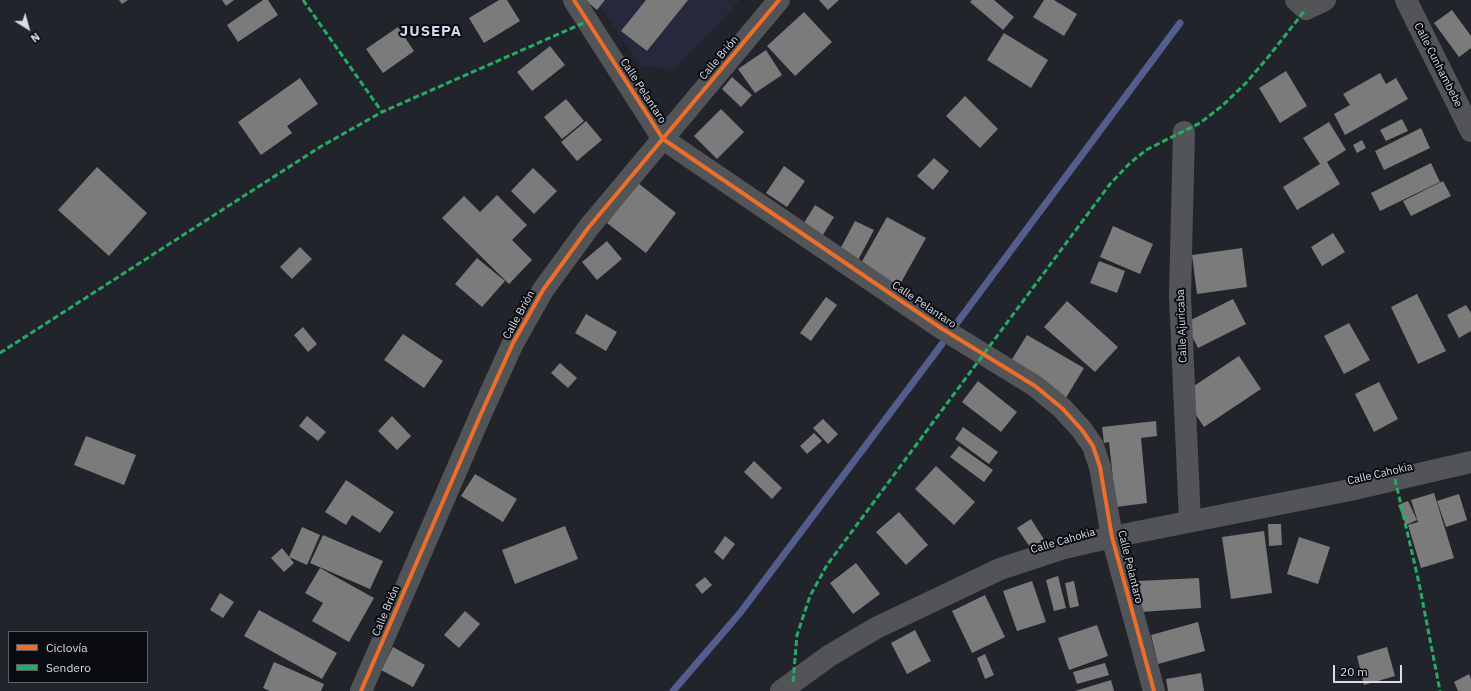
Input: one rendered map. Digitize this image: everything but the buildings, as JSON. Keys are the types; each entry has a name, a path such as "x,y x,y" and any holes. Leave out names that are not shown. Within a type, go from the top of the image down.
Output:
{"street":[{"name":"Calle Pelantaro","path":"574,0 663,139 941,328 1030,382 1062,408 1082,430 1093,446 1100,467 1112,537 1154,691"},
{"name":"Calle Brión","path":"361,691 513,343 547,283 589,227 780,0"},
{"path":"1296,0 1306,9 1325,0"},
{"name":"Calle Cunhambebe","path":"1406,0 1471,131"},
{"name":"Calle Ajuricaba","path":"1184,132 1180,296 1190,521"},
{"name":"Calle Cahokia","path":"782,691 829,656 876,628 1000,569 1064,548 1112,537 1350,490 1471,462"}],"shaded area":[{"path":"596,0 740,0 673,70 640,65"}],"waterway":[{"path":"954,327 1180,23"},
{"path":"673,691 740,613 942,344"}],"marked path":[{"path":"303,0 382,112"},
{"path":"793,682 797,635 810,596 827,565 1110,184 1130,163 1146,150 1200,123 1222,106 1246,83 1306,9"},
{"path":"0,353 320,147 382,112 588,21"},
{"path":"1395,479 1419,583 1440,691"}],"cycle path":[{"path":"574,0 663,139 941,328 1035,386 1062,408 1082,430 1093,446 1100,467 1112,537 1154,691"},
{"path":"361,691 513,343 543,290 589,227 779,0"}],"district":[{"name":"JUSEPA","path":"431,32"}]}
